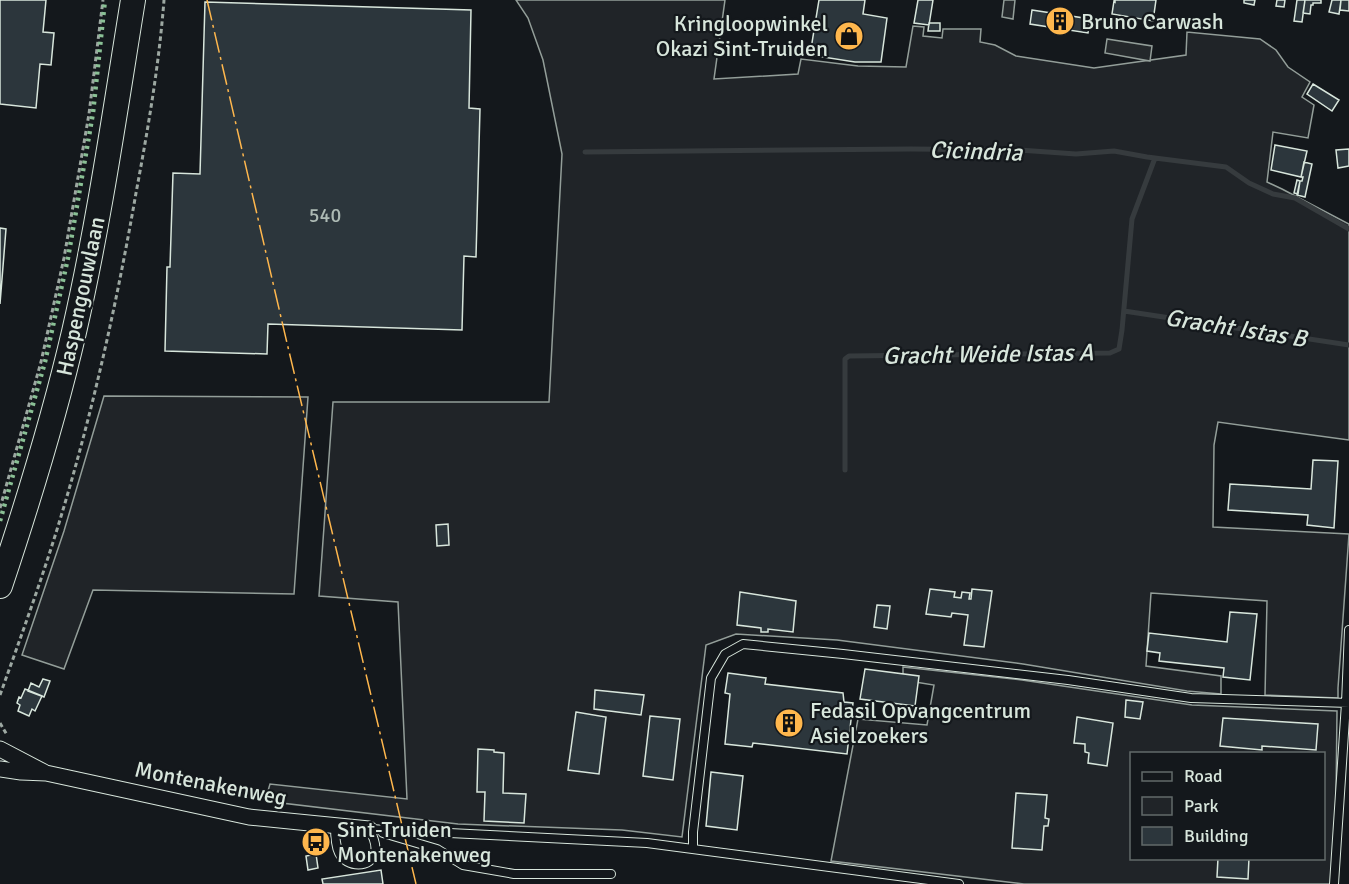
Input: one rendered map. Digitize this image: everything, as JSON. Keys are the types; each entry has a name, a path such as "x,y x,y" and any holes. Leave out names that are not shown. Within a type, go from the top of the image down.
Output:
{"main road":[{"name":"Haspengouwlaan","path":"0,586 28,505 74,332 94,236 133,0"}],"street":[{"name":"Montenakenweg","path":"0,749 46,773"},
{"name":"Montenakenweg","path":"0,769 46,773 249,817 369,829"}],"lane":[{"path":"1334,884 1347,703 1349,630"},
{"path":"693,849 711,678 725,654 743,644 1068,680 1191,698 1347,703"},
{"path":"335,825 336,846 340,856 346,862 363,865 372,860 376,851 369,829"},
{"path":"369,829 647,843 959,884"},
{"path":"369,829 437,849 464,865 514,874 611,874"}],"path":[{"path":"0,508 41,362 64,258 89,114 103,0"},
{"path":"0,695 55,535 97,382 138,185 159,51 164,0"}],"green space":[{"path":"516,0 725,0 714,79 798,74 801,59 858,66 906,67 913,26 924,27 923,36 942,38 943,29 981,29 980,42 995,45 1016,56 1094,68 1186,55 1187,32 1260,39 1276,50 1288,67 1310,82 1302,97 1314,105 1308,138 1273,132 1267,182 1349,224 1349,440 1218,422 1214,445 1213,527 1349,534 1338,698 1265,695 1267,601 1151,593 1146,666 1221,676 1221,694 1187,691 1023,664 837,640 736,634 706,645 682,837 622,830 458,824 265,801 270,784 407,799 398,602 319,596 333,402 549,402 562,154 543,60 528,18"},
{"path":"104,396 308,397 294,594 93,590 64,669 22,655 64,531"},
{"path":"903,667 1022,680 1192,705 1337,711 1335,884 1024,884 831,861 858,719 927,725 934,685 903,680"}],"shaded area":[{"path":"1004,0 1015,0 1013,19 1002,17"},
{"path":"1107,39 1152,46 1150,61 1105,53"}],"building":[{"path":"0,0 46,0 43,32 54,33 51,65 40,64 36,108 0,104"},
{"name":"Kringloopwinkel Okazi Sint-Truiden","path":"819,0 865,0 863,14 887,18 881,62 855,62 810,55"},
{"path":"918,0 933,0 929,25 914,23"},
{"path":"1115,0 1156,0 1153,21 1112,14"},
{"path":"1244,0 1255,0 1254,5 1244,3"},
{"path":"1277,0 1285,0 1284,7 1276,6"},
{"path":"1297,0 1305,0 1302,22 1294,21"},
{"path":"1305,0 1321,0 1321,3 1311,5 1310,14 1303,13"},
{"path":"1332,0 1341,0 1339,14 1329,12"},
{"path":"1341,0 1349,0 1349,11 1340,10"},
{"path":"205,2 471,10 469,108 480,109 476,257 464,256 462,330 268,324 267,354 165,351 173,173 200,174"},
{"name":"Bruno Carwash","path":"1032,10 1090,19 1088,33 1030,24"},
{"path":"929,23 940,23 940,31 928,31"},
{"path":"1313,84 1339,100 1332,111 1307,94"},
{"path":"1275,145 1307,151 1301,177 1271,170"},
{"path":"1349,149 1349,166 1338,168 1336,150"},
{"path":"1304,162 1312,164 1305,197 1297,195 1303,177 1301,177"},
{"path":"1297,180 1300,181 1298,194 1294,193"},
{"path":"0,228 6,229 0,304"},
{"path":"1313,460 1338,461 1334,528 1307,525 1308,515 1228,510 1230,484 1311,489"},
{"path":"448,524 449,545 437,546 436,525"},
{"path":"930,589 955,592 954,597 961,598 962,592 970,593 969,599 971,599 972,589 992,591 984,647 964,645 968,615 952,613 951,617 926,614"},
{"path":"740,592 796,601 793,632 768,629 768,632 761,632 761,628 737,625"},
{"path":"877,605 890,606 887,629 874,627"},
{"path":"1230,612 1257,614 1250,680 1223,677 1224,668 1159,661 1160,653 1147,651 1149,633 1227,642"},
{"path":"865,669 919,676 915,706 860,699"},
{"name":"Fedasil Opvangcentrum Asielzoekers","path":"728,673 766,678 765,684 843,693 844,702 853,703 847,754 753,743 752,747 725,744 730,694 725,693"},
{"path":"43,679 50,681 44,697 28,691 31,683 39,687"},
{"path":"25,689 42,696 35,711 32,709 29,716 18,711 20,705 17,703"},
{"path":"595,690 644,695 641,715 594,709"},
{"path":"1126,700 1143,702 1140,719 1125,717"},
{"path":"576,712 606,717 599,774 568,770"},
{"path":"650,716 680,719 673,780 643,776"},
{"path":"1077,717 1113,723 1107,766 1088,763 1089,753 1085,752 1085,744 1074,743"},
{"path":"1223,718 1318,724 1316,750 1262,746 1262,750 1220,746"},
{"path":"478,749 504,753 503,793 526,794 524,823 484,821 485,792 477,792"},
{"path":"711,772 743,776 737,830 706,826"},
{"path":"1016,793 1047,795 1045,818 1049,819 1048,826 1044,826 1042,850 1012,848"},
{"path":"316,854 318,868 308,870 306,856"},
{"path":"1218,860 1249,860 1248,879 1217,877"},
{"path":"381,870 383,884 323,884 322,879"}],"waterway":[{"name":"Cicindria","path":"585,152 911,149 1019,150 1076,154 1114,151 1226,167 1249,183 1273,194 1295,198 1349,229"},
{"name":"Gracht Weide Istas A","path":"845,470 845,359 849,356 1110,353 1119,349 1132,219 1155,158"},
{"name":"Gracht Istas B","path":"1124,311 1349,345"}],"hedge":[{"path":"0,521 45,362 68,258 93,113 105,0"}],"power":[{"path":"207,0 416,884"}],"place":[{"name":"Bruno Carwash","path":"1060,21"},
{"name":"Kringloopwinkel Okazi Sint-Truiden","path":"849,36"},
{"name":"Fedasil Opvangcentrum Asielzoekers","path":"789,723"},
{"name":"Sint-Truiden Montenakenweg","path":"316,842"}]}
